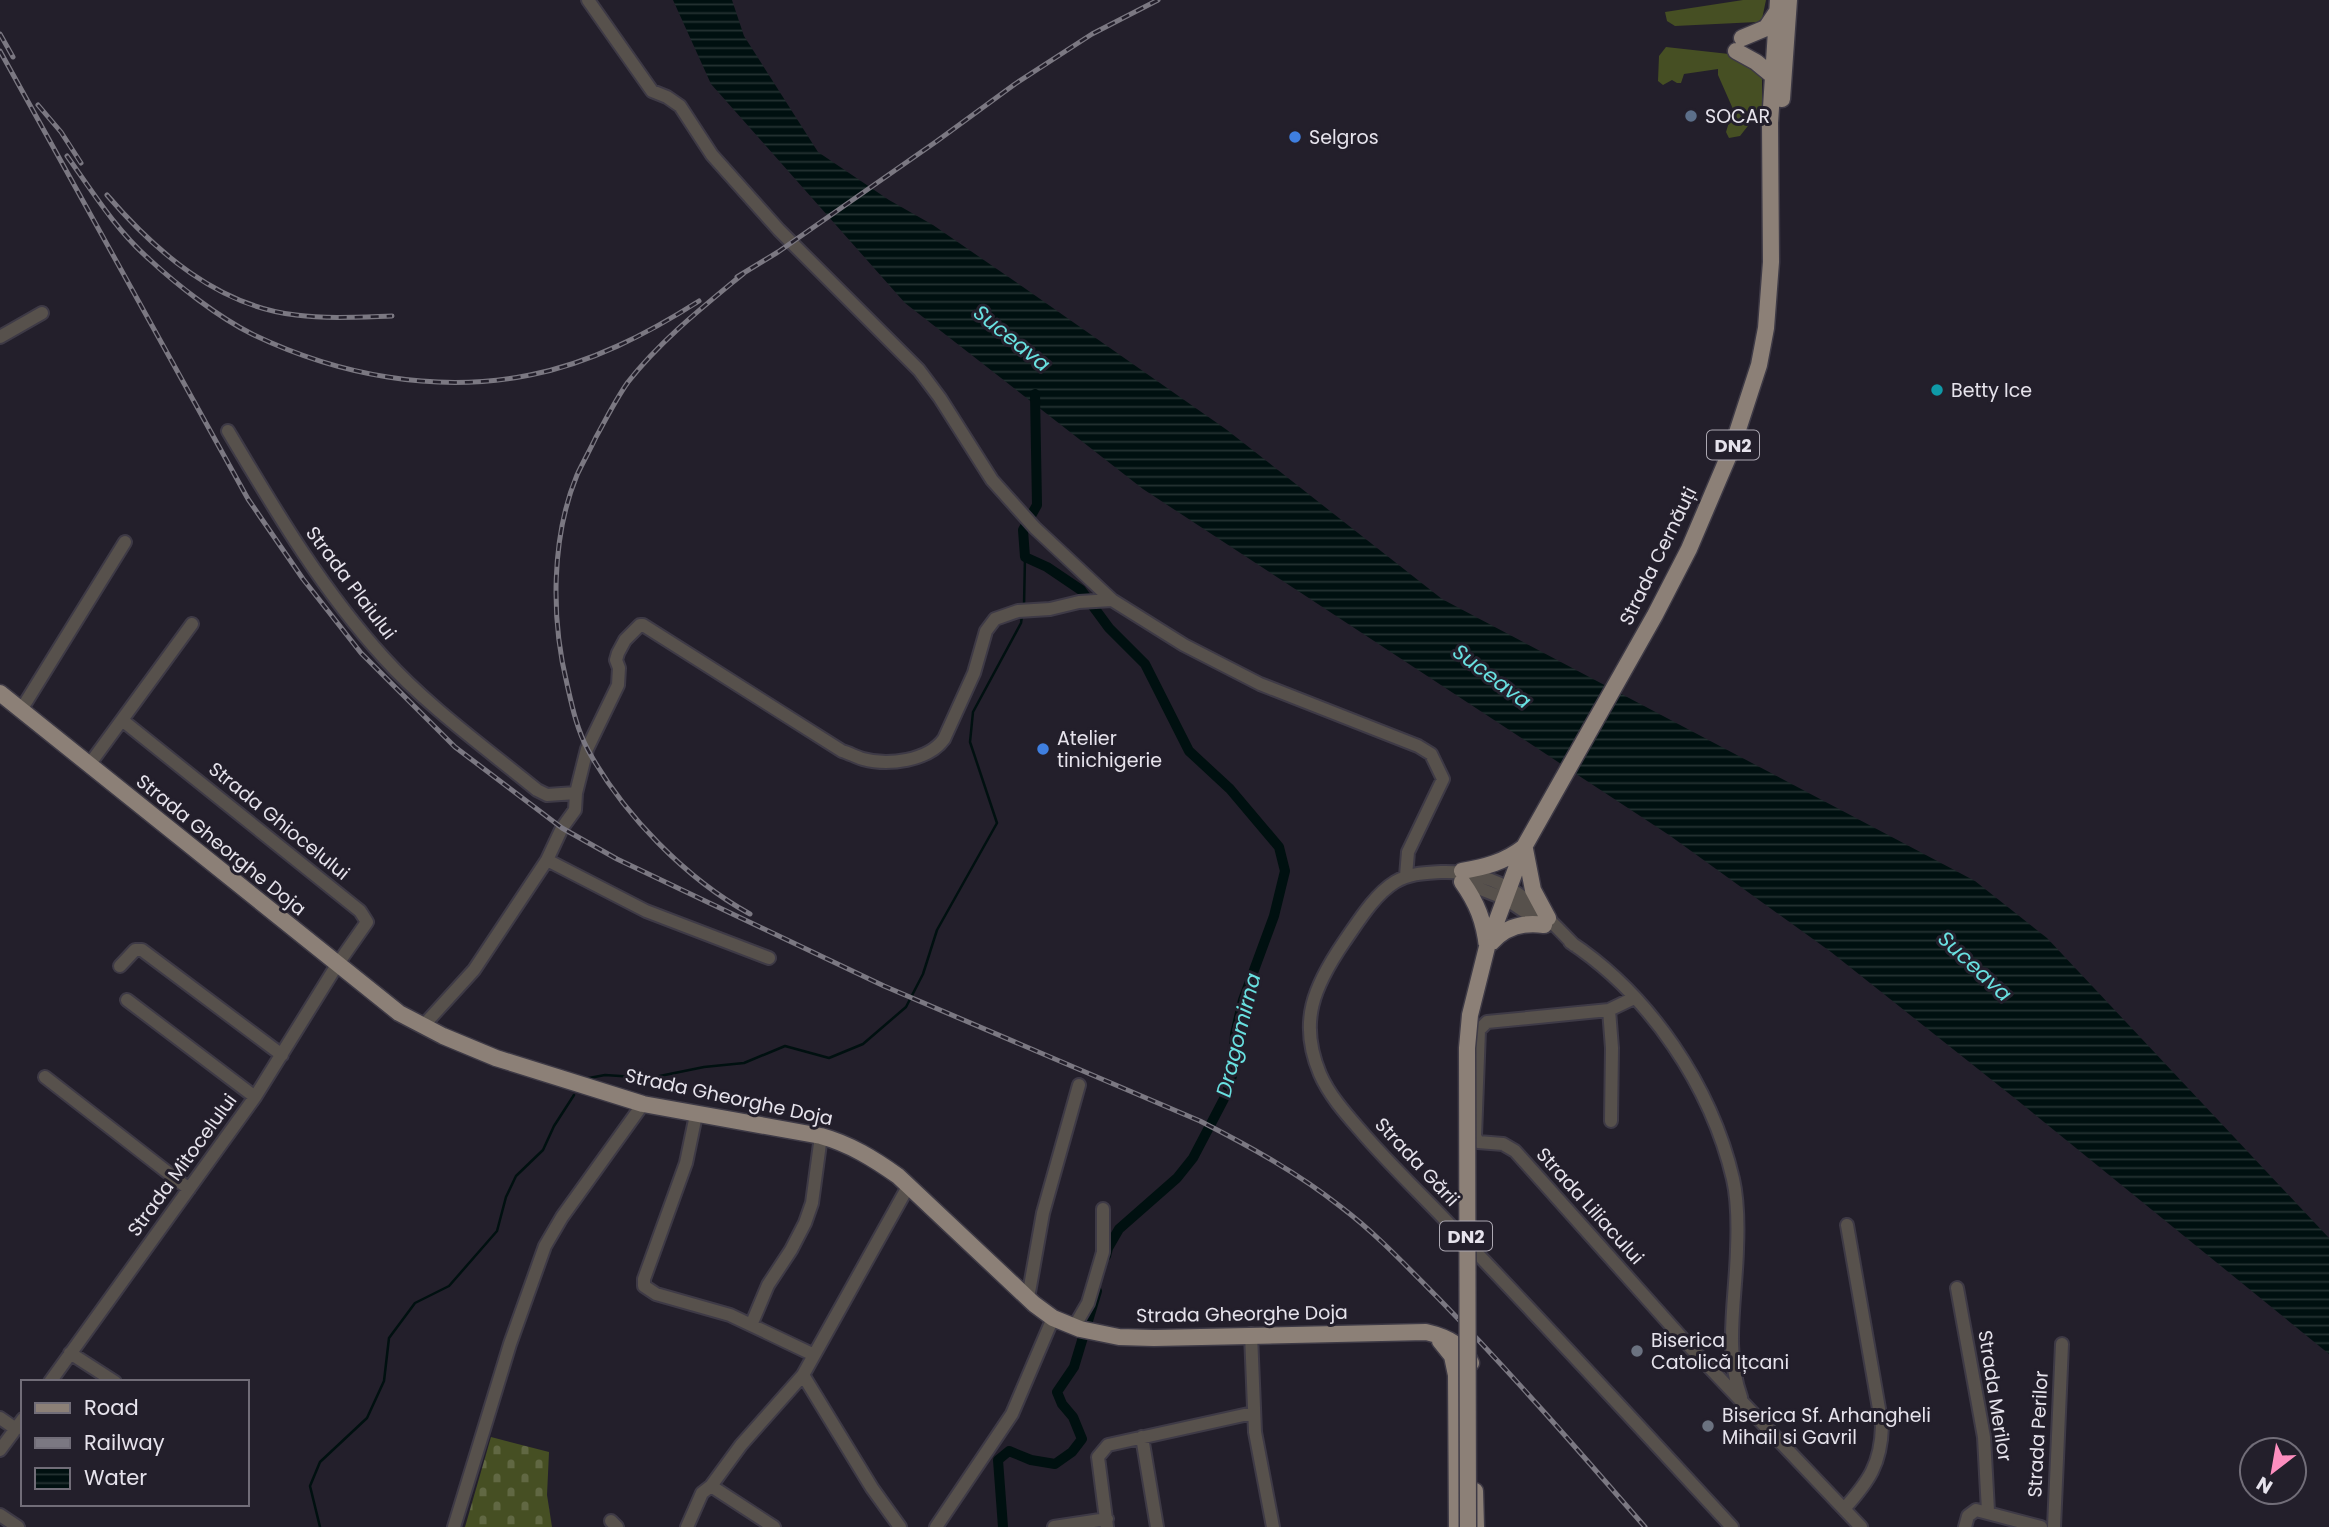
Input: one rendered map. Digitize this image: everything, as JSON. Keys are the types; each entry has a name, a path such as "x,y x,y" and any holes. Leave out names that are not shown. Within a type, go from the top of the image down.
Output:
{"main road":[{"path":"1773,76 1739,45 1766,28 1782,4"},
{"name":"Strada Cernăuți","path":"1771,262 1770,122 1782,4"},
{"name":"Strada Cernăuți","path":"1524,847 1655,614 1696,534 1748,403 1762,355 1777,223 1782,4"},
{"name":"Strada Gheorghe Doja","path":"0,693 399,1013 496,1058 643,1104 821,1136 860,1151 909,1185 1028,1298 1053,1318 1083,1330 1119,1337 1426,1332"},
{"path":"1524,847 1533,890 1546,921 1517,926 1497,937 1487,947 1482,916 1462,877 1505,860 1524,847"},
{"name":"DN2","path":"1468,1527 1467,1048 1470,1015 1487,947 1524,847"},
{"path":"1426,1332 1443,1343 1455,1364 1457,1527"},
{"path":"1426,1332 1438,1334 1453,1343 1464,1351 1471,1363 1476,1527"}],"street":[{"path":"588,0 652,91 680,106 712,155 779,230 919,370 992,480 1035,528 1112,600 1184,645 1260,684 1395,736 1431,754 1443,779 1408,852 1406,876 1440,872 1491,880 1508,894 1536,906 1546,921 1633,998 1664,1032 1690,1070 1710,1112 1734,1181 1737,1249 1732,1359 1734,1375 1744,1404 1861,1527"},
{"path":"0,337 42,313"},
{"name":"Strada Plaiului","path":"228,431 280,518 346,613 385,659 410,685 537,790 548,795 576,793"},
{"path":"21,710 125,542"},
{"path":"423,1026 474,970 547,860 562,828 575,810 576,793 587,749 618,685 618,653 625,640 640,625 842,751 864,760 894,761 922,756 939,746 974,673 986,631 995,619 1023,610 1112,600"},
{"path":"89,765 192,624"},
{"name":"Strada Ghiocelului","path":"122,720 367,918 366,927 337,965"},
{"path":"547,860 646,911 769,958"},
{"name":"Strada Gării","path":"1406,876 1394,883 1371,906 1319,981 1309,1026 1321,1075 1350,1118 1382,1155 1563,1344 1732,1527"},
{"path":"120,966 135,950 142,950 282,1055"},
{"name":"Strada Mitocelului","path":"51,1380 255,1097 337,965"},
{"name":"Strada Liliacului","path":"1633,998 1609,1010 1487,1022 1481,1026 1475,1136 1479,1142 1503,1144 1515,1151 1744,1404"},
{"path":"127,1000 255,1097"},
{"path":"1609,1010 1612,1048 1611,1121"},
{"path":"45,1077 189,1189"},
{"path":"1028,1298 1042,1213 1079,1085"},
{"path":"454,1527 510,1344 545,1246 562,1217 643,1104"},
{"path":"696,1115 686,1163 644,1279 644,1286 656,1294 751,1323 814,1355"},
{"path":"751,1323 768,1285 805,1223 812,1203 821,1136"},
{"path":"687,1527 702,1493 711,1486 759,1424 803,1375 909,1185"},
{"path":"1083,1330 1102,1252 1102,1209"},
{"path":"1844,1509 1863,1488 1880,1457 1882,1426 1847,1225"},
{"name":"Strada Merilor","path":"1956,1288 1984,1437 1988,1511"},
{"path":"936,1527 1012,1414 1053,1318"},
{"path":"1251,1334 1253,1413 1273,1527"},
{"name":"Strada Perilor","path":"2054,1527 2062,1344"},
{"path":"70,1353 112,1380"},
{"path":"803,1375 872,1488 900,1527"},
{"path":"1054,1527 1107,1523 1098,1457 1108,1445 1253,1413"},
{"path":"0,1418 19,1424 0,1450"},
{"path":"1142,1437 1157,1527"},
{"path":"711,1486 775,1527"},
{"path":"1965,1527 1968,1516 1976,1510 2041,1527"},
{"path":"0,1515 18,1527"}],"green space":[{"path":"1743,0 1766,0 1762,19 1757,22 1675,26 1667,21 1665,12"},
{"path":"1666,47 1729,54 1762,71 1762,108 1740,136 1729,138 1726,132 1733,109 1718,75 1718,69 1684,74 1681,83 1672,80 1663,85 1658,81 1659,56"},
{"path":"491,1437 549,1452 547,1495 552,1527 465,1527"}],"water":[{"name":"Suceava","path":"673,0 732,0 744,36 818,152 889,200 933,225 1227,430 1442,599 1975,881 2047,938 2329,1238 2329,1354 1831,952 1669,835 1143,489 905,303 711,84"}],"waterway":[{"name":"Dragomirna","path":"1035,394 1037,505 1023,530 1025,557 1047,567 1081,590 1109,628 1145,664 1189,751 1230,789 1279,847 1285,871 1274,916 1243,1000 1235,1034 1232,1076 1226,1095 1193,1158 1177,1178 1119,1229 1106,1256"},
{"path":"1024,606 1025,557"},
{"path":"589,1078 605,1075 650,1078 704,1067 744,1063 785,1046 829,1058 863,1044 906,1007 923,974 937,930 997,823 970,742 973,712 1021,623 1022,616"},
{"path":"320,1527 310,1486 320,1462 367,1418 384,1381 389,1338 415,1303 449,1286 497,1231 506,1197 516,1176 543,1150 554,1126 574,1095"},
{"name":"Dragomirna","path":"1003,1527 998,1460 1009,1451 1031,1460 1055,1464 1072,1452 1082,1439 1073,1417 1062,1404 1057,1392 1074,1367 1097,1291"}],"railway":[{"path":"737,277 778,252 1015,84 1092,34 1158,0"},
{"path":"0,34 13,57"},
{"path":"0,51 248,499 303,579 361,653 455,747 562,828 617,859 884,986 1200,1121 1290,1171 1368,1229 1442,1302 1520,1385 1645,1527"},
{"path":"38,105 61,132 81,163"},
{"path":"67,156 126,236 198,300 252,334 284,348 353,370 423,381 495,380 530,375 575,363 618,346 699,301"},
{"path":"107,195 146,237 168,256 215,288 240,300 267,310 296,315 392,316"},
{"path":"744,273 654,352 628,382 611,409 577,475 568,499 558,552 556,606 562,659 575,718 584,742 602,774 638,821 680,864 726,900 750,914"}],"place":[{"name":"SOCAR","path":"1691,116"},
{"name":"Selgros","path":"1295,137"},
{"name":"Betty Ice","path":"1937,390"},
{"name":"Atelier tinichigerie","path":"1043,749"},
{"name":"Biserica Catolică Ițcani","path":"1637,1351"},
{"name":"Biserica Sf. Arhangheli Mihail si Gavril","path":"1708,1426"}]}
